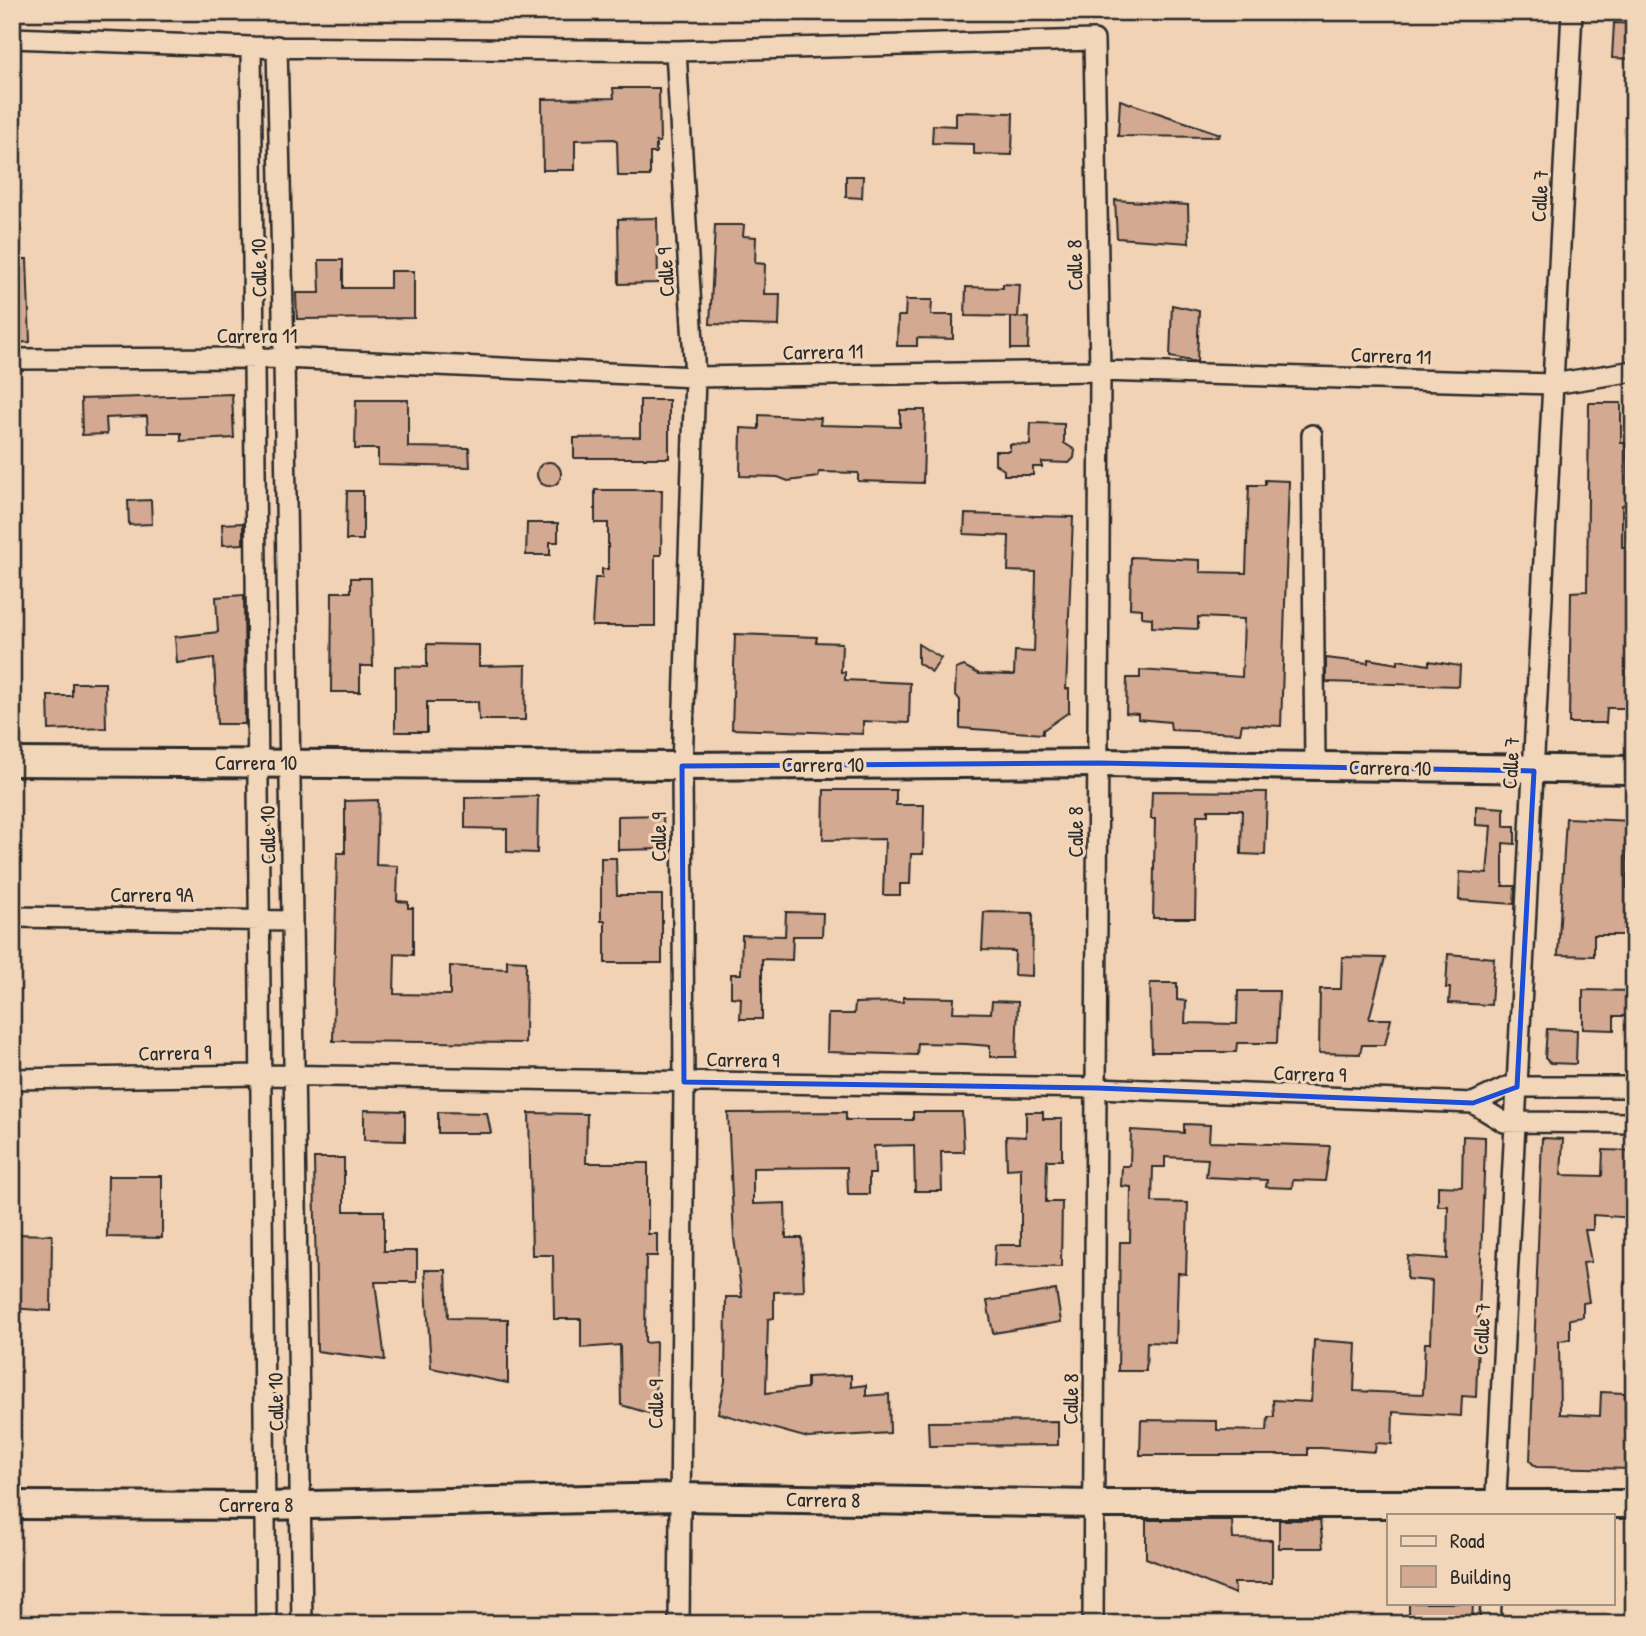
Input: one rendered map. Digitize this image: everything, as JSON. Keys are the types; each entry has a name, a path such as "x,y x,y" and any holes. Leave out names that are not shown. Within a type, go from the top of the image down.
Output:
{"street":[{"name":"Calle 7","path":"1495,1511 1572,12"},
{"path":"12,38 251,47 676,51"},
{"name":"Calle 8","path":"676,51 1094,40 1100,371 1093,1624"},
{"name":"Calle 10","path":"276,46 284,358 302,1624"},
{"name":"Calle 10","path":"251,47 257,359 265,1624"},
{"name":"Calle 9","path":"676,51 695,377 682,766 684,1082 678,1497 679,1624"},
{"name":"Carrera 11","path":"12,359 284,358 695,377 1100,371 1553,384 1634,371"},
{"path":"1312,435 1315,766"},
{"name":"Carrera 10","path":"12,762 682,766 1099,763 1534,771 1634,770"},
{"name":"Carrera 9A","path":"12,917 292,920"},
{"name":"Carrera 9","path":"12,1079 295,1075 1097,1088 1473,1103 1507,1087 1634,1087"},
{"name":"Carrera 9","path":"1473,1103 1504,1122 1634,1123"},
{"name":"Carrera 8","path":"12,1505 265,1506 678,1497 1495,1511 1634,1504"},
{"path":"1489,1624 1491,1604"}],"highlighted area":[{"path":"1099,763 1534,771 1517,1087 1473,1103 1097,1088 684,1082 682,766"}],"building":[{"path":"1614,23 1634,24 1634,59 1612,58"},
{"path":"613,88 659,88 660,142 656,142 656,153 650,153 650,176 618,176 617,142 614,139 575,140 575,170 543,170 542,99 614,98"},
{"path":"1120,100 1220,134 1219,137 1118,136"},
{"path":"956,112 1013,113 1012,155 974,154 974,144 932,143 933,125 956,126"},
{"path":"846,176 863,176 862,198 846,197"},
{"path":"1115,200 1188,205 1189,243 1117,238"},
{"path":"657,218 658,283 619,284 618,219"},
{"path":"715,225 744,225 743,236 756,237 755,263 765,264 764,294 780,294 779,326 710,324"},
{"path":"12,259 27,259 30,342 12,343"},
{"path":"319,260 343,260 343,288 390,288 390,271 414,271 414,318 297,319 296,293 320,293"},
{"path":"1003,284 1020,285 1018,317 965,316 966,287 1003,288"},
{"path":"906,300 932,300 931,315 953,315 953,339 917,338 917,346 897,346 898,316 905,316"},
{"path":"1172,305 1199,311 1197,362 1170,357"},
{"path":"1011,317 1029,318 1028,349 1011,349"},
{"path":"232,394 234,438 181,441 181,433 148,433 147,416 106,418 107,434 82,435 81,399"},
{"path":"356,400 408,400 408,447 469,448 470,467 378,465 378,449 355,449"},
{"path":"640,400 669,400 669,458 574,458 574,438 640,437"},
{"path":"1589,403 1621,403 1621,443 1625,443 1627,453 1628,504 1622,505 1622,547 1630,547 1631,559 1634,559 1634,632 1631,633 1634,708 1607,708 1606,723 1569,723 1571,592 1587,591"},
{"path":"900,410 925,410 923,483 858,481 858,473 819,472 818,477 788,481 778,477 740,476 741,428 759,429 759,415 821,418 820,425 900,427"},
{"path":"1031,423 1064,424 1064,443 1075,450 1074,458 1069,463 1042,462 1042,467 1033,467 1033,475 1004,475 1004,470 995,464 995,451 1010,451 1010,444 1030,445"},
{"path":"549,462 557,466 561,474 557,482 549,486 541,482 537,474 541,466"},
{"path":"1265,480 1289,481 1281,726 1242,724 1240,733 1171,730 1170,722 1138,719 1138,714 1126,713 1127,678 1140,678 1140,670 1242,677 1244,619 1198,617 1198,629 1152,627 1152,618 1142,617 1142,609 1130,608 1131,557 1200,560 1200,572 1246,573 1249,485 1265,485"},
{"path":"595,490 662,490 661,555 655,555 655,626 592,626 595,578 602,578 602,569 608,569 608,523 595,523"},
{"path":"347,491 363,491 363,540 346,540"},
{"path":"151,500 152,524 129,525 128,501"},
{"path":"965,514 1073,517 1066,689 1069,689 1069,712 1043,730 1043,734 960,728 960,700 955,694 956,669 964,666 979,674 1014,675 1015,651 1034,652 1035,621 1036,572 1008,571 1009,536 964,534"},
{"path":"243,523 243,544 223,545 222,524"},
{"path":"527,523 558,523 558,542 550,542 550,555 526,555"},
{"path":"351,578 371,578 373,666 360,666 360,692 331,692 332,592 351,592"},
{"path":"244,595 245,724 217,724 214,658 177,663 175,637 218,632 216,597"},
{"path":"735,634 817,637 816,642 842,643 841,672 845,672 845,680 910,683 909,723 863,721 863,734 732,729"},
{"path":"427,644 479,645 479,666 526,665 525,720 479,720 478,702 427,702 427,732 395,732 395,666 427,667"},
{"path":"918,644 941,658 932,672 918,663"},
{"path":"1326,658 1368,663 1368,659 1398,664 1398,660 1429,665 1429,661 1460,666 1459,686 1326,682"},
{"path":"72,683 105,683 106,728 49,730 48,696 72,696"},
{"path":"824,790 896,790 896,805 924,805 923,854 911,854 910,884 900,884 900,895 883,895 885,839 823,840"},
{"path":"1152,791 1267,792 1265,855 1241,854 1242,810 1208,810 1208,815 1197,815 1195,918 1153,918 1155,819 1151,819"},
{"path":"538,796 537,853 507,852 507,829 465,828 465,798"},
{"path":"378,800 376,865 398,866 397,901 408,902 408,908 413,908 413,955 395,954 394,994 450,995 450,966 507,969 507,960 526,961 525,1043 333,1041 337,853 345,853 345,801"},
{"path":"1476,806 1504,808 1504,826 1515,826 1515,844 1503,843 1503,886 1515,886 1514,904 1459,900 1460,872 1487,874 1491,826 1476,825"},
{"path":"663,815 664,849 618,850 618,816"},
{"path":"1566,818 1631,821 1631,840 1627,840 1627,888 1631,888 1634,935 1594,935 1594,956 1558,955"},
{"path":"601,858 616,858 617,895 662,895 662,963 605,963 605,921 601,921"},
{"path":"786,912 823,913 822,936 793,936 792,960 762,959 762,1019 740,1019 741,998 731,997 731,974 741,974 742,935 785,936"},
{"path":"984,912 1033,913 1032,976 1014,975 1015,951 982,950"},
{"path":"1448,954 1494,958 1491,1005 1449,1003 1450,988 1446,988"},
{"path":"1342,957 1385,958 1369,1019 1391,1019 1385,1045 1362,1045 1360,1054 1319,1053 1320,989 1341,989"},
{"path":"1150,983 1177,983 1177,1000 1186,1001 1185,1023 1237,1024 1238,991 1279,991 1277,1043 1237,1043 1236,1052 1152,1052"},
{"path":"1583,990 1634,991 1634,1016 1614,1016 1614,1030 1583,1029"},
{"path":"903,997 954,998 953,1012 991,1013 992,1001 1018,1002 1016,1057 990,1057 990,1046 966,1044 918,1043 917,1055 827,1052 828,1014 854,1014 855,1003 903,1002"},
{"path":"1547,1029 1577,1030 1576,1064 1550,1063 1545,1058"},
{"path":"364,1110 405,1111 405,1141 364,1140"},
{"path":"438,1112 487,1113 491,1133 438,1133"},
{"path":"846,1112 846,1120 913,1120 913,1112 962,1112 964,1152 941,1152 942,1191 915,1191 914,1145 874,1146 875,1174 869,1174 869,1194 848,1194 847,1167 753,1168 753,1204 785,1203 786,1238 802,1238 804,1291 774,1292 774,1318 768,1319 766,1393 807,1388 807,1377 851,1375 851,1387 866,1385 866,1396 889,1394 890,1433 808,1438 718,1413 725,1381 726,1297 742,1297 734,1238 728,1113"},
{"path":"1026,1112 1043,1112 1043,1119 1062,1119 1062,1160 1047,1160 1046,1202 1062,1202 1061,1267 994,1266 995,1245 1021,1245 1021,1168 1007,1169 1006,1136 1026,1137"},
{"path":"529,1113 587,1114 586,1163 648,1163 648,1234 657,1234 657,1256 646,1256 645,1343 656,1342 655,1415 621,1405 620,1345 581,1348 581,1319 554,1319 553,1255 532,1255"},
{"path":"1184,1124 1210,1125 1209,1142 1330,1146 1325,1181 1293,1180 1292,1188 1266,1187 1267,1180 1206,1177 1208,1159 1165,1157 1165,1167 1153,1167 1152,1202 1188,1203 1186,1274 1178,1273 1176,1343 1147,1342 1146,1371 1118,1371 1120,1242 1130,1242 1131,1187 1121,1186 1122,1166 1130,1166 1131,1130 1184,1133"},
{"path":"1463,1136 1485,1137 1485,1145 1476,1397 1462,1396 1461,1416 1393,1412 1392,1444 1376,1443 1375,1452 1308,1448 1308,1455 1140,1455 1141,1420 1217,1421 1217,1430 1267,1431 1268,1417 1274,1417 1273,1400 1311,1402 1314,1340 1356,1343 1354,1391 1423,1394 1425,1343 1430,1343 1432,1281 1407,1279 1408,1256 1447,1259 1448,1206 1438,1206 1438,1186 1462,1187"},
{"path":"1542,1138 1563,1139 1561,1175 1602,1176 1603,1150 1634,1151 1634,1218 1593,1215 1593,1230 1585,1230 1591,1262 1583,1263 1589,1302 1583,1303 1583,1317 1570,1319 1570,1339 1559,1341 1560,1414 1600,1416 1601,1392 1625,1393 1625,1418 1634,1418 1634,1469 1536,1467 1530,1461"},
{"path":"314,1158 344,1158 344,1211 384,1211 384,1251 417,1251 417,1282 375,1282 385,1360 317,1351"},
{"path":"108,1176 162,1176 162,1238 107,1237"},
{"path":"12,1234 52,1235 51,1311 12,1308"},
{"path":"425,1270 446,1270 448,1318 508,1319 508,1383 431,1368"},
{"path":"1056,1290 1061,1322 993,1333 987,1301"},
{"path":"1058,1421 1058,1445 929,1446 928,1422"},
{"path":"1146,1520 1232,1520 1233,1539 1272,1540 1272,1583 1234,1583 1235,1594 1146,1558"},
{"path":"1279,1520 1320,1520 1323,1548 1279,1548"},
{"path":"1409,1604 1473,1604 1472,1624 1409,1624"}]}
